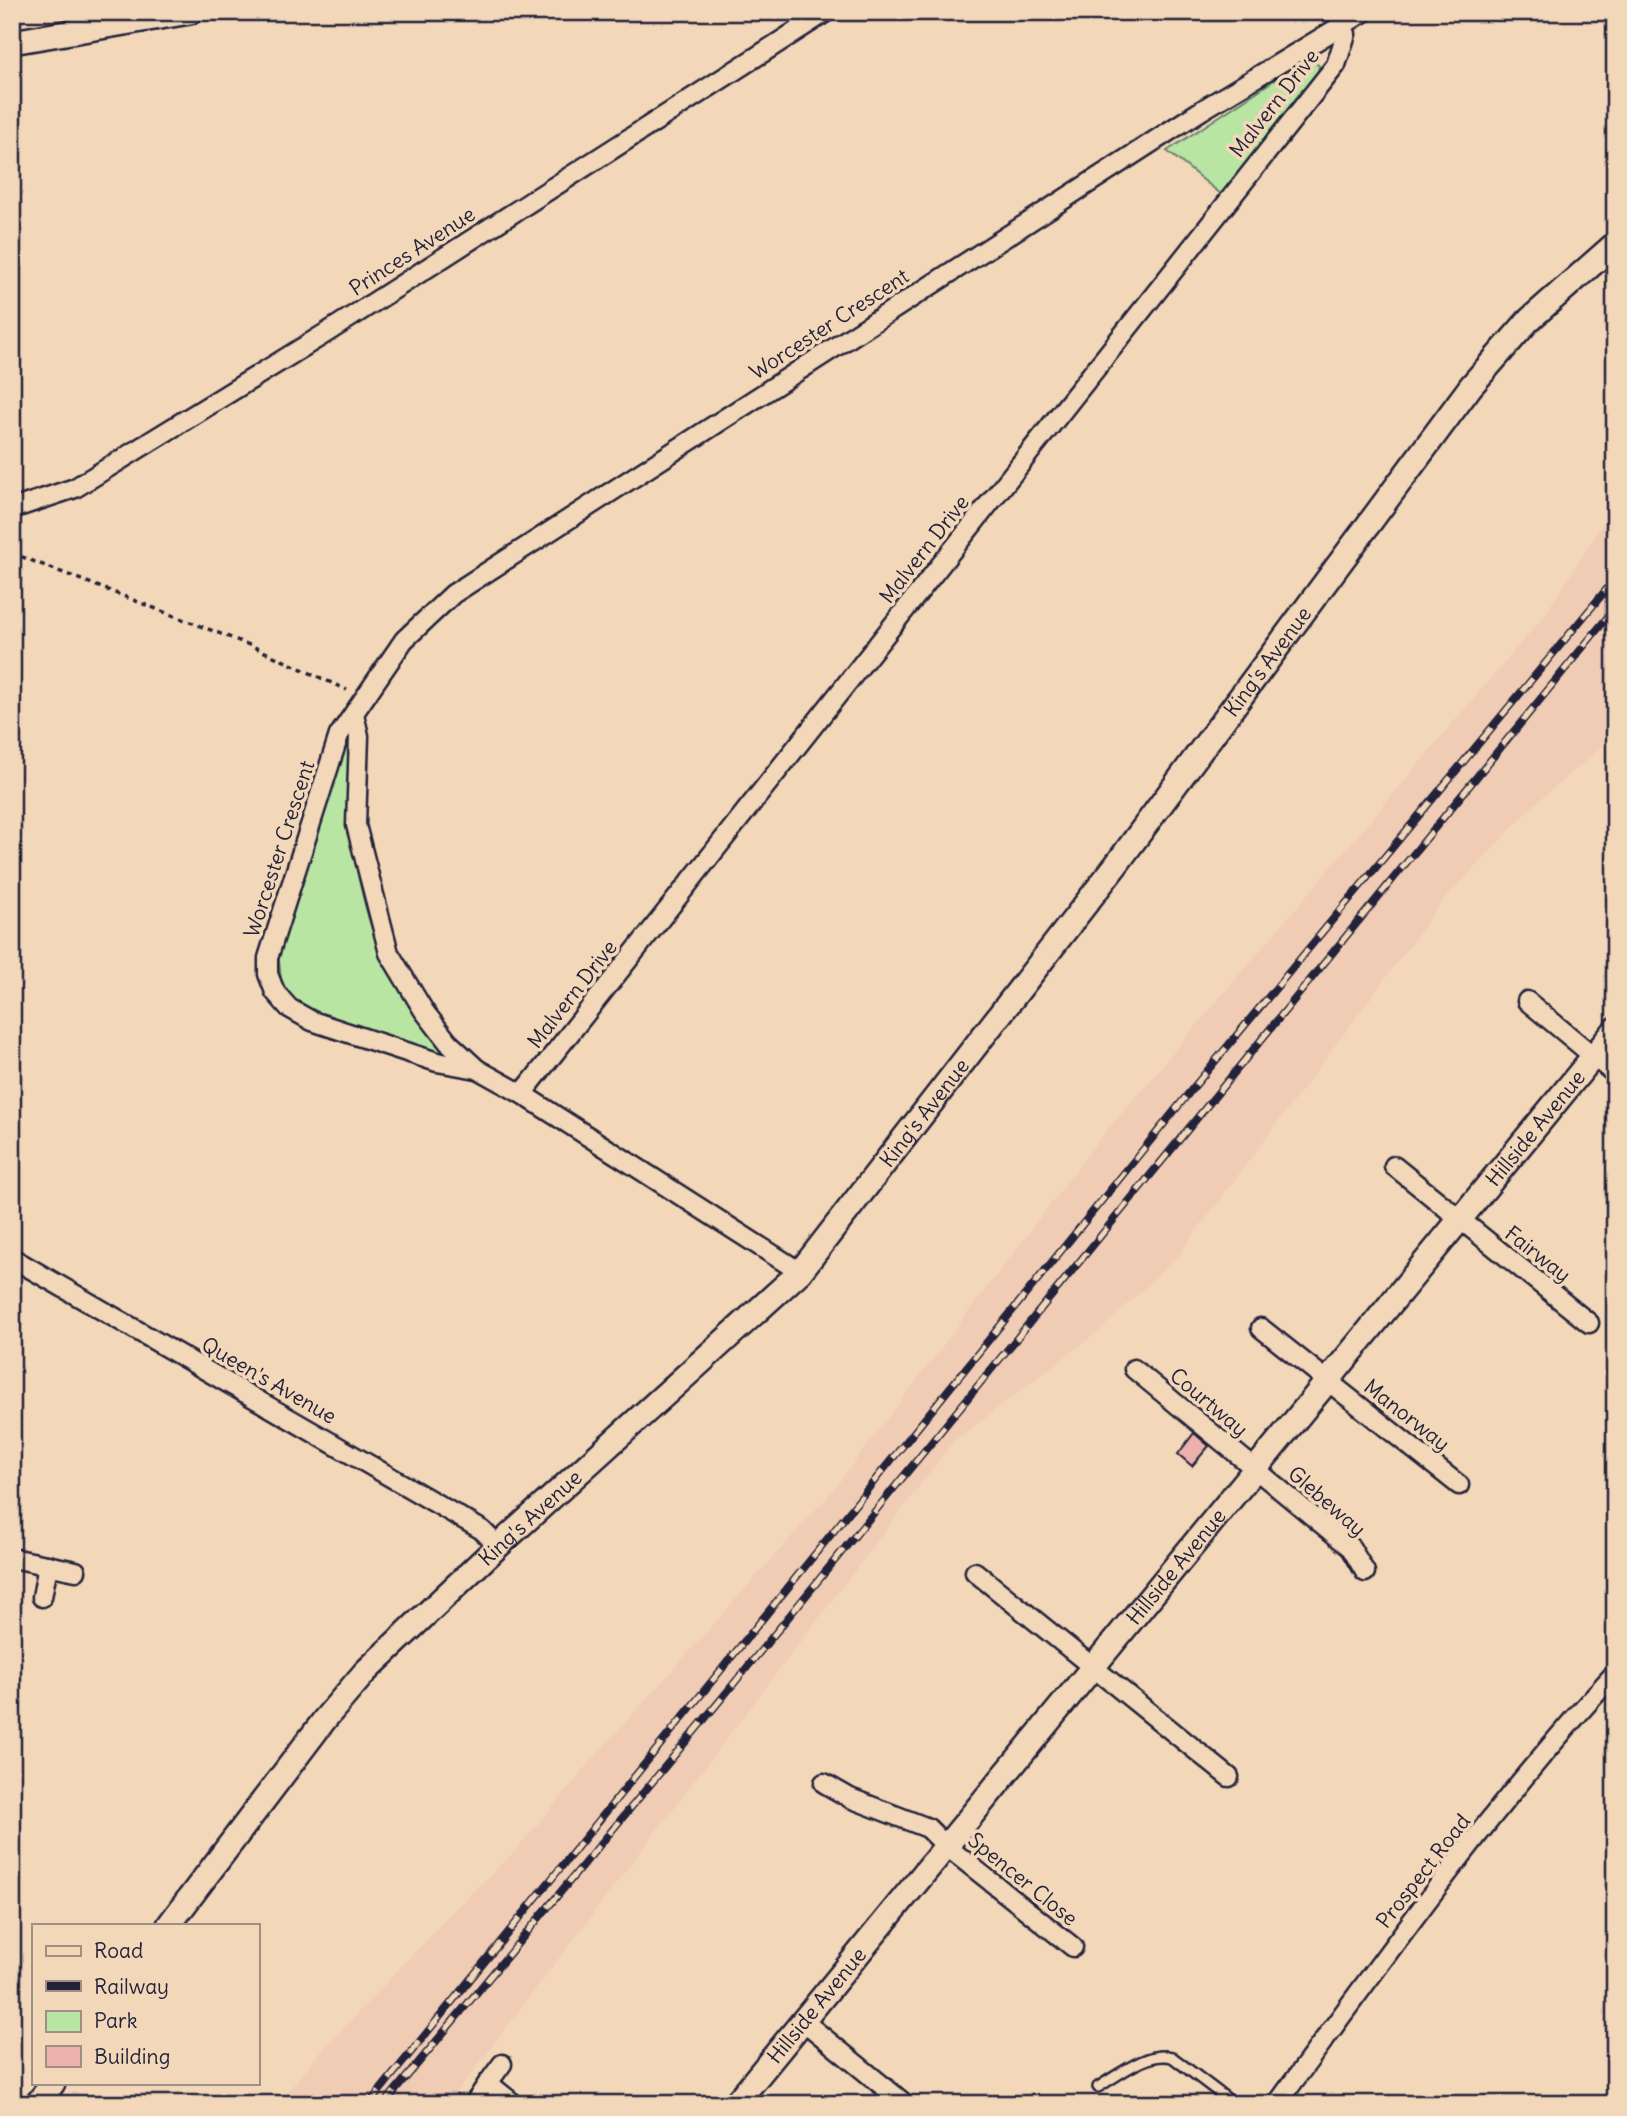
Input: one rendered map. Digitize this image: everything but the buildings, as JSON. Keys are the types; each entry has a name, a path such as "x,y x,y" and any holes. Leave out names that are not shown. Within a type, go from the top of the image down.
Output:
{"street":[{"path":"12,42 190,12"},
{"name":"Princes Avenue","path":"12,509 75,488 337,326 826,12"},
{"name":"Worcester Crescent","path":"477,1069 437,1062 312,1021 289,1008 275,992 268,974 268,958 273,937 340,735 404,640 453,594 1202,110 1364,12"},
{"name":"Malvern Drive","path":"522,1094 1336,65 1346,34 1343,25"},
{"name":"King's Avenue","path":"170,1924 325,1719 357,1681 498,1546 800,1272 1116,865 1471,386 1528,321 1615,244"},
{"name":"Worcester Crescent","path":"354,714 359,736 356,825 389,953 424,1011 448,1041 477,1069 522,1094 800,1272"},
{"path":"1527,1001 1615,1073"},
{"name":"Hillside Avenue","path":"735,2104 1615,1030"},
{"name":"Fairway","path":"1394,1167 1589,1322"},
{"name":"Queen's Avenue","path":"12,1258 482,1530 498,1546"},
{"name":"Manorway","path":"1261,1328 1459,1485"},
{"name":"Courtway","path":"1134,1369 1255,1469"},
{"name":"Glebeway","path":"1255,1469 1351,1548 1365,1572"},
{"path":"12,1558 76,1571"},
{"path":"42,1597 48,1565"},
{"path":"975,1572 1229,1777"},
{"name":"Prospect Road","path":"1277,2104 1436,1888 1534,1766 1615,1673"},
{"name":"Spencer Close","path":"824,1783 850,1798 928,1828 946,1846 1073,1947"},
{"path":"802,2020 905,2104"},
{"path":"474,2104 502,2064"},
{"path":"488,2083 514,2104"},
{"path":"37,2104 51,2084"}],"lane":[{"path":"1098,2087 1150,2057 1161,2054 1172,2057 1234,2104"}],"path":[{"path":"12,554 251,646 364,698"}],"shaded area":[{"path":"1615,505 1615,735 1534,805 1443,901 1177,1257 1100,1330 953,1442 448,2104 278,2104 316,2057 460,1904 515,1851 607,1743 830,1494 1099,1140 1543,617"}],"green space":[{"path":"1309,57 1319,66 1318,72 1221,194 1167,151"},
{"path":"345,737 351,740 348,795 355,861 371,924 392,975 419,1015 450,1052 449,1059 316,1013 291,998 281,980 278,951 319,828"}],"railway":[{"path":"369,2104 1193,1088 1615,579"},
{"path":"384,2104 713,1709 1615,608"}]}
